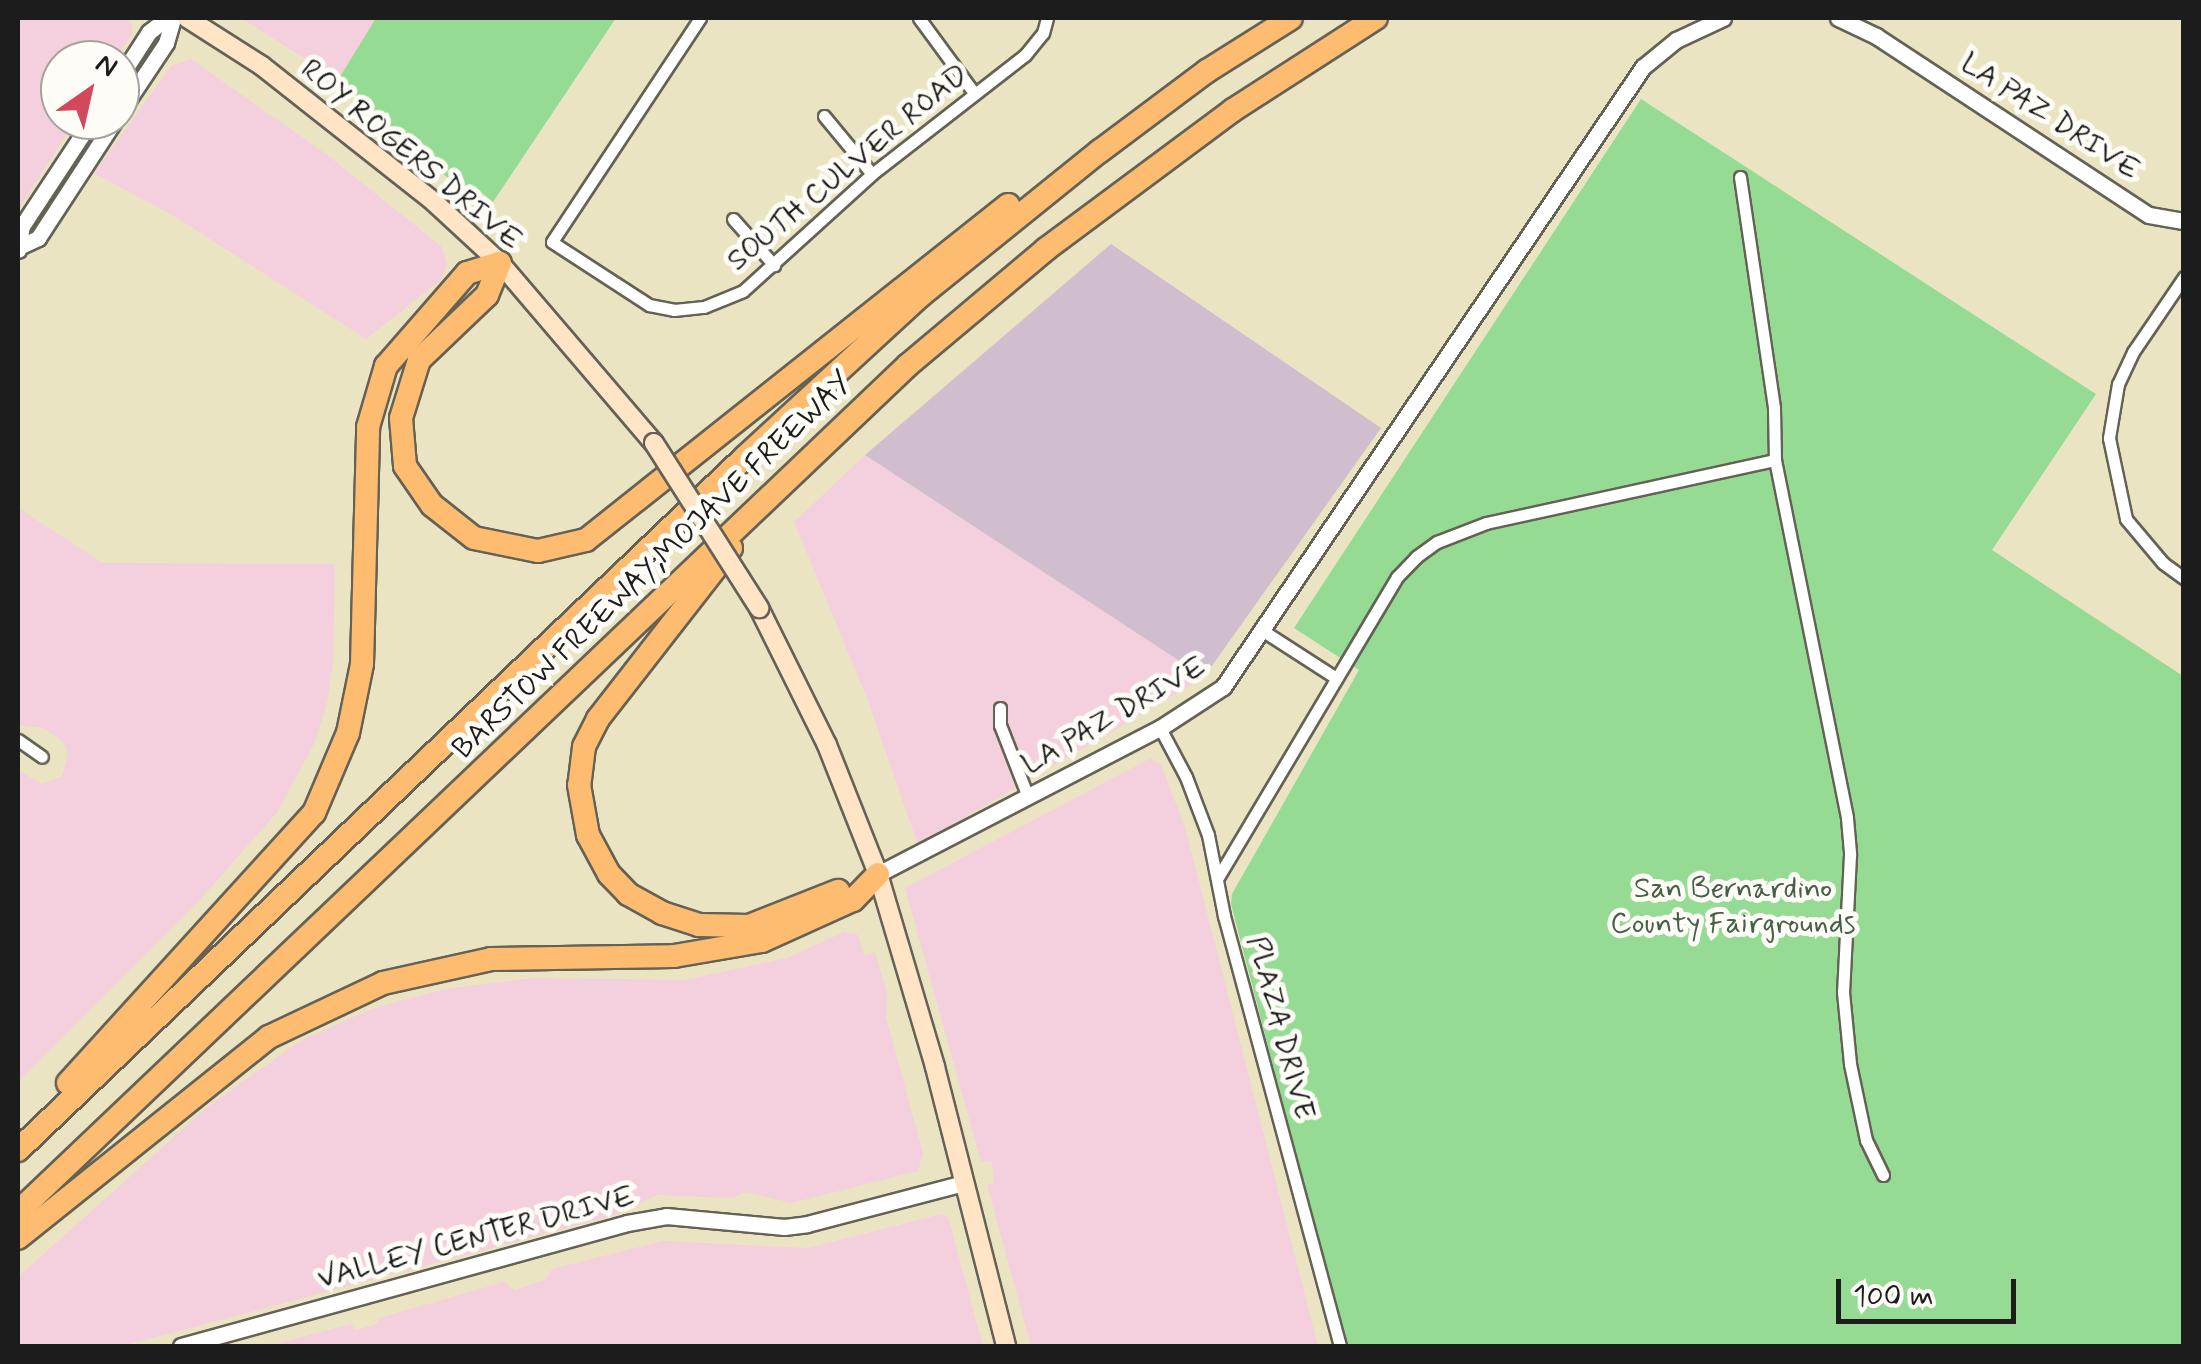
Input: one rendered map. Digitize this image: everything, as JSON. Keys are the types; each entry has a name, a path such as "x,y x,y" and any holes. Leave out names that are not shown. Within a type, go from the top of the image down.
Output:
{"highway":[{"name":"BARSTOW FREEWAY;MOJAVE FREEWAY","path":"18,1150 920,296 1100,151 1207,72 1291,18"},
{"name":"BARSTOW FREEWAY;MOJAVE FREEWAY","path":"18,1212 908,365 1046,249 1233,110 1376,18"},
{"path":"500,263 488,294 419,360 401,418 405,466 432,505 474,538 538,550 586,540 1042,179 1100,151"},
{"path":"18,1139 314,813 348,733 362,664 368,427 386,366 467,272 500,263"},
{"path":"775,490 598,718 584,747 579,785 588,835 609,874 628,894 662,913 699,925 749,926 878,874"},
{"path":"18,1238 269,1037 383,983 491,959 674,956 762,941 853,900 878,874"}],"main road":[{"name":"ROY ROGERS DRIVE","path":"187,18 262,66 434,202 500,263 654,443 758,608 827,745 878,874"},
{"path":"878,874 1006,1346"}],"street":[{"path":"140,46 149,32 170,18"},
{"path":"140,82 166,42 170,18"},
{"name":"SOUTH CULVER ROAD","path":"700,18 552,242 649,305 674,310 728,300 774,264 872,174 1025,55 1042,33 1047,18"},
{"path":"919,18 974,92"},
{"name":"LA PAZ DRIVE","path":"878,874 1160,728 1224,687 1265,632 1642,67 1676,40 1723,18"},
{"name":"LA PAZ DRIVE","path":"1838,18 1876,36 2149,215 2184,221"},
{"path":"824,116 872,174"},
{"path":"19,248 22,226 79,140"},
{"path":"19,248 38,238 102,140"},
{"path":"1740,177 1774,408 1774,460 1848,818 1850,856 1843,992 1850,1064 1866,1140 1883,1175"},
{"path":"733,219 774,264"},
{"path":"2184,277 2133,352 2118,384 2109,438 2126,519 2163,563 2184,578"},
{"path":"1217,879 1397,577 1437,542 1486,523 1774,460"},
{"path":"1265,632 1336,678"},
{"path":"1000,708 1000,725 1028,797"},
{"name":"PLAZA DRIVE","path":"1160,728 1200,814 1340,1346"},
{"path":"18,740 42,756"},
{"name":"VALLEY CENTER DRIVE","path":"181,1346 627,1223 666,1216 784,1227 963,1183"}],"shaded area":[{"path":"18,18 125,18 132,25 128,40 40,40 40,140 63,140 18,210"},
{"path":"241,18 376,18 338,80"},
{"path":"191,59 326,154 441,246 447,264 441,280 366,339 174,216 94,173 118,140 140,140 140,109 171,66"},
{"path":"1111,244 1381,428 1204,677 865,455"},
{"path":"865,455 1204,677 918,845 867,698 794,522"},
{"path":"18,508 103,563 335,564 333,664 327,703 315,742 278,811 200,900 18,1082 18,770 42,784 62,776 68,754 63,741 43,728 18,725"},
{"path":"1151,758 1161,765 1185,827 1318,1346 1031,1346 987,1185 994,1183 992,1161 981,1162 905,888"},
{"path":"844,932 858,935 865,956 875,952 887,993 886,1017 923,1153 918,1171 791,1203 746,1192 732,1198 657,1195 615,1215 122,1346 18,1346 18,1277 206,1108 300,1041 371,1009 445,989 533,978 684,980 787,958"},
{"path":"942,1214 948,1217 983,1346 268,1346 351,1324 356,1330 376,1324 379,1318 504,1282 515,1290 545,1280 552,1269 663,1241 808,1248"}],"green space":[{"path":"376,18 616,18 493,202 474,186 467,195 338,80"},
{"name":"San Bernardino County Fairgrounds","path":"1641,99 2096,394 1992,550 2183,676 2183,1346 1346,1346 1231,904 1232,894 1359,670 1294,628"}]}
